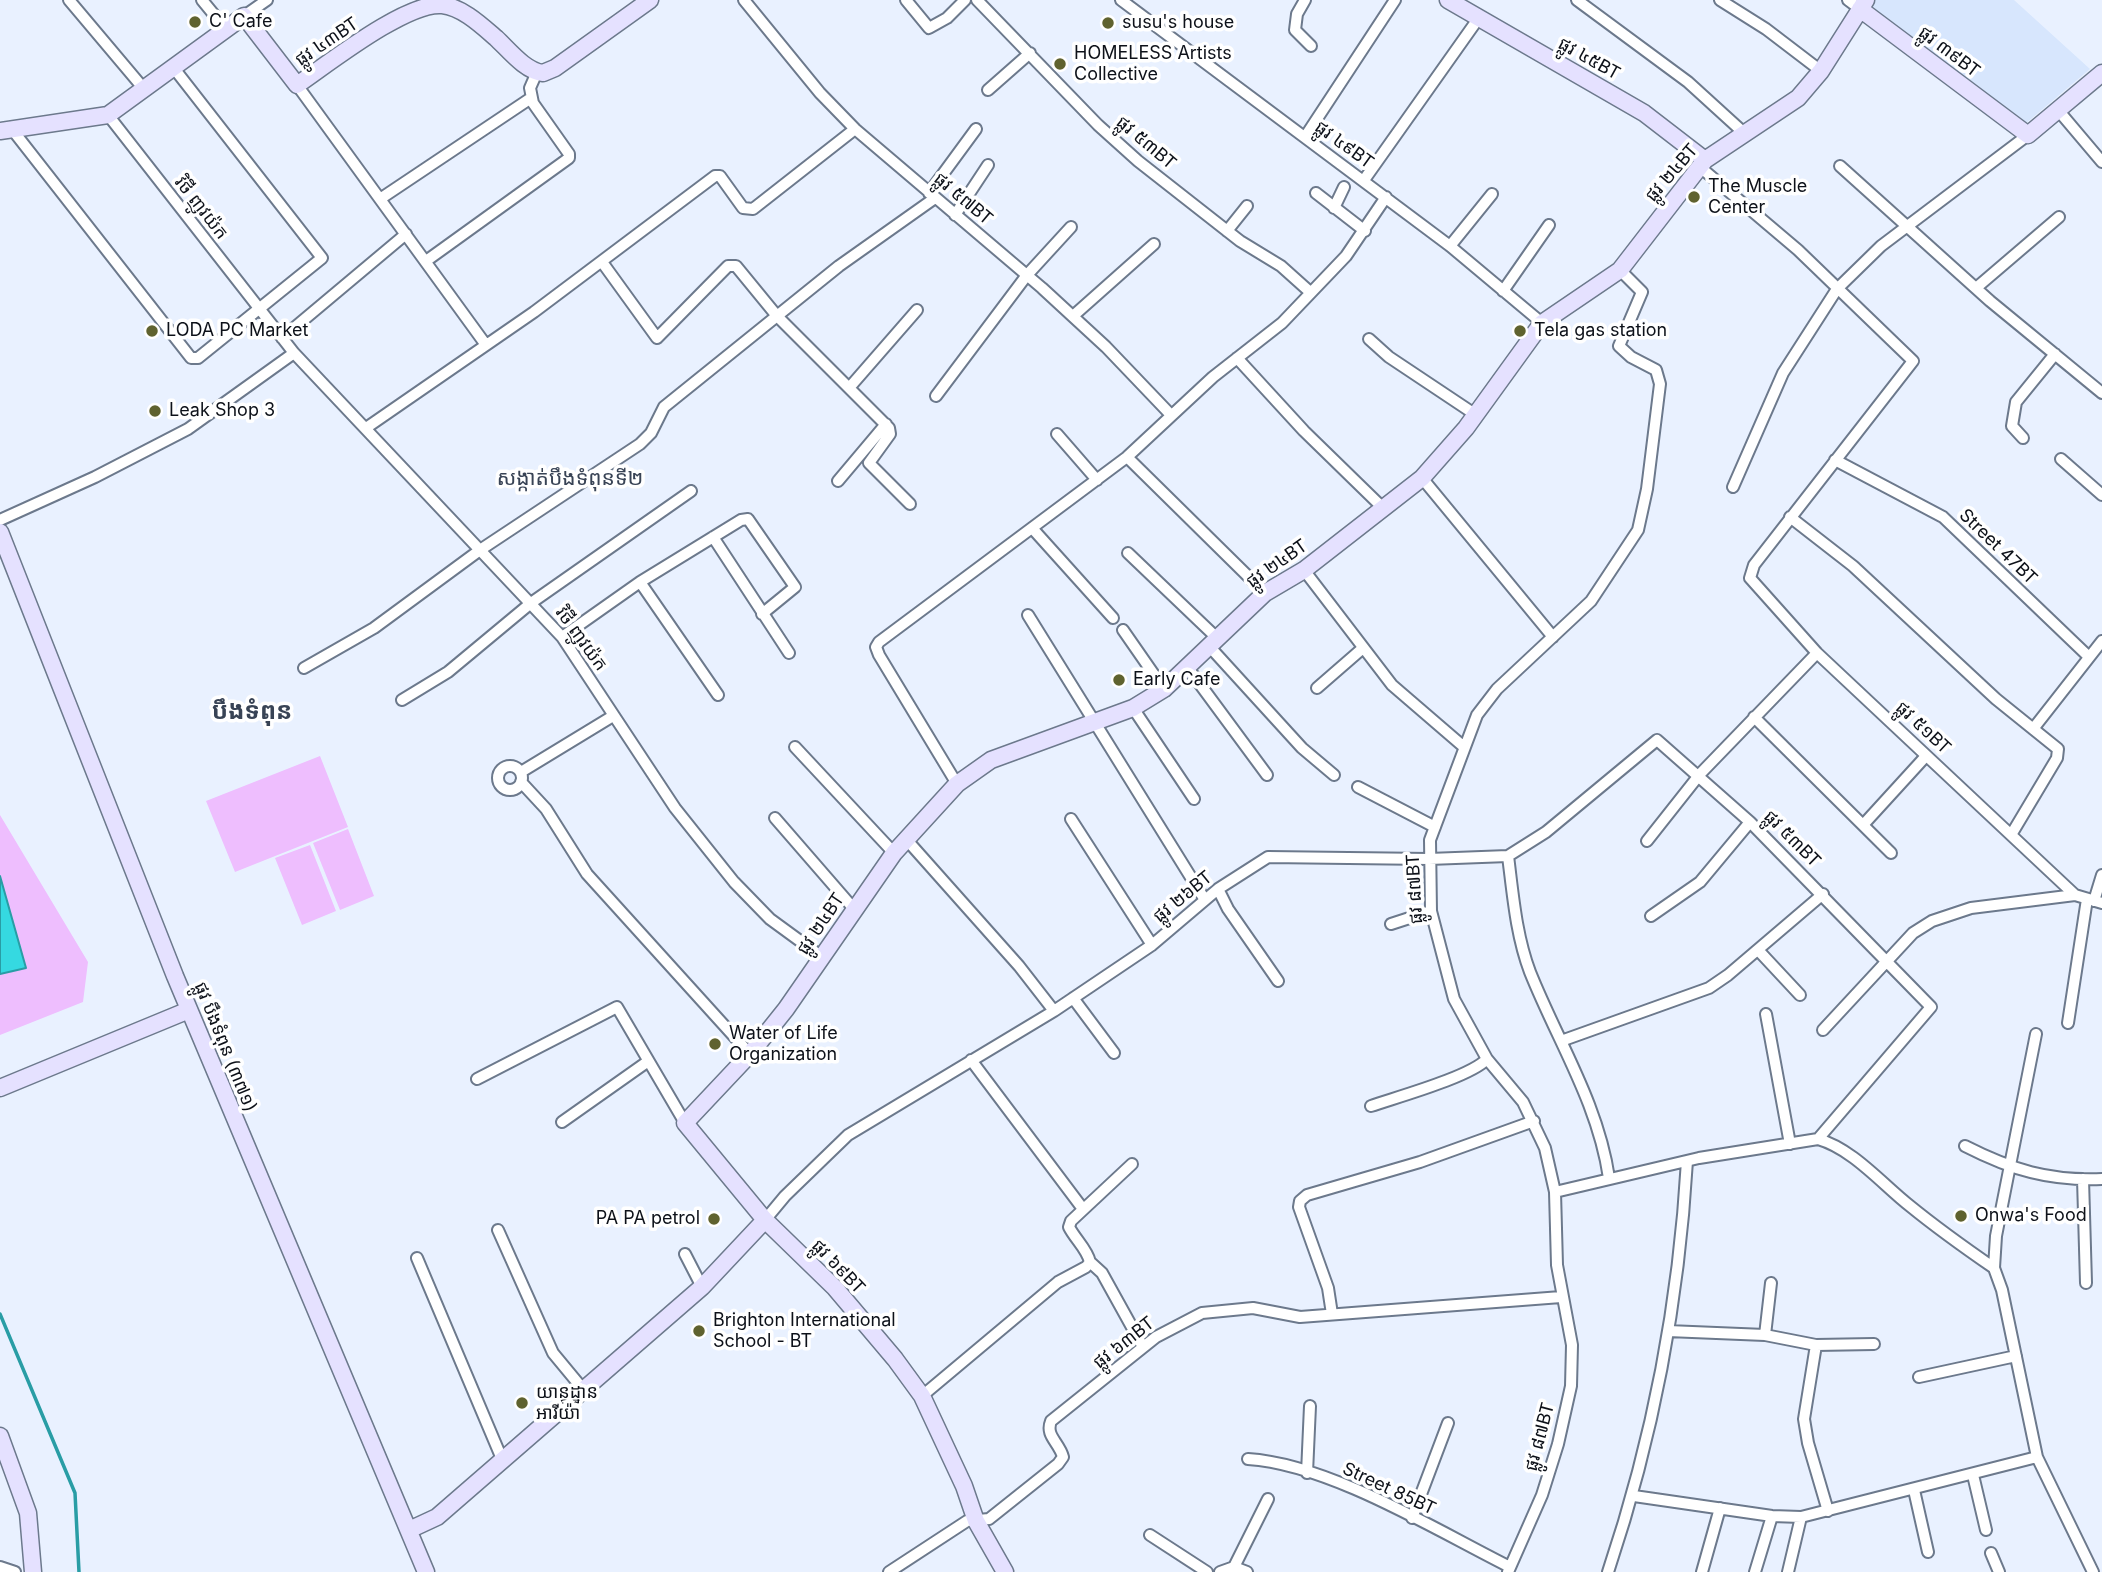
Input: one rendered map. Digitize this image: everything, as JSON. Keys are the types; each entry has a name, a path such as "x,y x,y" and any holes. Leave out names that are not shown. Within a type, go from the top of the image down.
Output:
{"street":[{"path":"69,0 144,89"},
{"path":"201,0 225,28"},
{"path":"6,129 108,115 267,0"},
{"path":"426,261 569,158 531,98 530,89 537,72 555,68 650,0"},
{"name":"ផ្លូវ ៥៧BT","path":"744,0 820,93 855,129 1073,316 1171,415"},
{"path":"906,0 929,28 947,18 965,0"},
{"name":"ផ្លូវ ៥៣BT","path":"977,0 1098,125 1138,162 1227,231 1281,266 1310,292"},
{"name":"ផ្លូវ ៤៩BT","path":"1121,0 1364,180 1450,246 1542,323"},
{"path":"1306,0 1297,14 1294,30 1311,46"},
{"path":"1305,137 1395,0"},
{"name":"ផ្លូវ ៤៥BT","path":"1448,0 1644,113 1703,163"},
{"path":"1577,0 1688,82 1744,133"},
{"path":"1720,0 1766,29 1821,71"},
{"name":"ផ្លូវ ៤៣BT","path":"244,16 297,85 415,8 442,3 476,22 537,72"},
{"name":"ផ្លូវ ២៤BT","path":"685,1123 750,1054 894,853 957,783 991,760 1133,708 1164,689 1265,593 1304,570 1422,478 1476,415 1542,323 1620,270 1703,163 1798,98 1821,71 1858,3"},
{"name":"ផ្លូវ ៣៩BT","path":"1858,3 2028,135"},
{"path":"1364,180 1478,19"},
{"path":"988,90 1030,53"},
{"path":"6,129 191,358 198,358 322,258 173,66"},
{"path":"1733,487 1783,373 1837,289 1881,246 2028,135 2102,73"},
{"path":"297,85 486,345"},
{"path":"380,199 531,98"},
{"path":"2058,110 2102,162"},
{"name":"វិថី ញូវយ៉ក","path":"108,115 295,353 562,637 675,808 734,882 770,919 822,957"},
{"path":"366,428 602,262 715,176 720,176 743,208 753,209 855,129"},
{"path":"304,668 374,628 480,550 646,439 664,407 839,266 932,196 976,129"},
{"path":"1703,163 1913,361 1790,517 1853,566 2059,753 2011,835"},
{"path":"955,215 988,165"},
{"path":"1840,166 1976,288 2102,393"},
{"path":"1334,208 1344,187"},
{"path":"1315,193 1365,231"},
{"path":"1450,246 1492,194"},
{"path":"957,783 917,722 876,647 1127,457 1171,415 1282,323 1365,231 1386,197"},
{"path":"1227,231 1247,206"},
{"path":"1976,288 2059,217"},
{"path":"1503,291 1549,225"},
{"path":"936,396 1027,275 1070,228"},
{"path":"282,338 406,234"},
{"path":"1073,316 1153,244"},
{"path":"602,262 657,338 732,264 777,316 886,424 890,434 869,463 910,504"},
{"name":"ផ្លូវ ៨៧BT","path":"1509,1569 1542,1495 1571,1386 1572,1345 1561,1297 1555,1192 1545,1148 1534,1121 1523,1102 1487,1059 1454,999 1431,911 1429,859 1435,827 1477,715 1497,689 1591,601 1622,558 1638,530 1647,489 1660,384 1656,370 1631,357 1619,346 1642,292 1620,270"},
{"path":"849,388 916,310"},
{"path":"1369,339 1389,357 1476,415"},
{"path":"0,520 95,477 188,429 295,353"},
{"path":"2023,438 2011,426 2016,402 2055,354"},
{"path":"1237,358 1304,431 1384,509"},
{"path":"838,481 886,424"},
{"path":"1057,434 1097,480"},
{"path":"1127,457 1265,593"},
{"path":"2061,459 2102,495"},
{"name":"Street 47BT","path":"1835,460 1943,517 2088,656"},
{"path":"1422,478 1553,637"},
{"path":"402,700 448,672 531,603 691,491"},
{"name":"ផ្លូវ ៥១BT","path":"1790,517 1754,565 1750,573 1753,582 1817,653 2075,895"},
{"path":"562,637 640,582 748,519 793,582 792,592 762,614"},
{"path":"1032,528 1113,618"},
{"name":"ផ្លូវ បឹងទំពុន (៣៧១)","path":"0,532 189,1010 426,1572"},
{"path":"713,537 789,653"},
{"path":"1128,553 1213,642 1301,748 1334,775"},
{"path":"1304,570 1392,685 1464,747"},
{"path":"640,582 718,695"},
{"path":"1028,615 1205,900"},
{"path":"1123,631 1164,689"},
{"path":"2033,729 2102,641"},
{"path":"1317,688 1363,648"},
{"path":"1647,841 1700,774 1817,653"},
{"path":"1188,668 1267,775"},
{"path":"1133,708 1194,799"},
{"path":"612,716 521,777 546,809 587,874 750,1054"},
{"path":"1755,717 1891,853"},
{"name":"ផ្លូវ ៥៣BT","path":"1508,856 1546,832 1657,740 1700,774 1823,894 1931,1007 1818,1139"},
{"path":"796,747 894,853"},
{"path":"1863,825 1927,756"},
{"path":"1358,787 1435,827"},
{"path":"775,818 855,909"},
{"path":"1071,820 1152,945"},
{"path":"1651,916 1700,882 1750,822"},
{"path":"906,839 1019,966 1054,1011"},
{"path":"1508,856 1523,948 1561,1041 1595,1114 1609,1178"},
{"name":"ផ្លូវ ២៦BT","path":"765,1220 785,1196 848,1135 1054,1011 1152,945 1218,889 1268,857 1429,859 1508,856"},
{"path":"2068,1023 2102,875"},
{"path":"1218,889 1278,981"},
{"path":"1561,1041 1709,988 1823,894"},
{"path":"1823,1030 1913,933 1932,921 1971,908 2075,895 2094,901"},
{"path":"1391,924 1431,911"},
{"path":"1758,950 1800,995"},
{"path":"1073,998 1114,1053"},
{"name":"ផ្លូវ ៦៩BT","path":"477,1079 617,1007 685,1123 765,1220 835,1288 895,1359 922,1396 964,1486 976,1521 1004,1572"},
{"path":"0,1088 189,1010"},
{"path":"1766,1014 1790,1144"},
{"path":"2036,1034 2008,1168 1996,1236 1994,1268 2002,1290 2037,1457 2093,1572"},
{"path":"1371,1106 1460,1074 1481,1065 1487,1059"},
{"path":"971,1060 1083,1209"},
{"path":"562,1122 647,1062"},
{"path":"1332,1314 1328,1288 1299,1207 1300,1201 1307,1195 1419,1162 1534,1121"},
{"path":"1555,1192 1686,1161 1818,1139 1832,1143 1854,1159 1908,1205 1994,1268"},
{"path":"1965,1146 2008,1168 2046,1177 2102,1179"},
{"path":"1608,1572 1633,1496 1657,1402 1682,1248 1686,1161"},
{"path":"1132,1164 1083,1209 1071,1221 1069,1227 1090,1262 1102,1273 1143,1347"},
{"path":"2083,1180 2087,1283"},
{"path":"410,1530 438,1517 582,1388 702,1287 765,1220"},
{"path":"498,1230 553,1353 582,1388"},
{"path":"685,1254 702,1287"},
{"path":"417,1258 502,1459"},
{"path":"922,1396 1058,1282 1090,1262"},
{"path":"1765,1335 1771,1283"},
{"name":"ផ្លូវ ៦៣BT","path":"889,1572 967,1521 989,1519 1058,1464 1063,1457 1050,1436 1048,1429 1051,1421 1143,1347 1181,1323 1214,1310 1253,1308 1300,1317 1475,1306 1561,1297"},
{"path":"1668,1331 1765,1335 1816,1345 1874,1344"},
{"path":"1816,1345 1804,1419 1808,1443 1828,1511"},
{"path":"1919,1377 2016,1356"},
{"path":"1307,1473 1310,1406"},
{"path":"1412,1518 1448,1423"},
{"path":"0,1436 28,1513 33,1572"},
{"path":"1633,1496 1772,1516 1801,1517 2037,1457"},
{"name":"Street 85BT","path":"1248,1459 1266,1460 1355,1489 1509,1569"},
{"path":"1973,1475 1986,1530"},
{"path":"1914,1490 1928,1552"},
{"path":"1234,1567 1268,1499"},
{"path":"1702,1572 1720,1508"},
{"path":"1755,1572 1772,1516"},
{"path":"1788,1572 1801,1517"},
{"path":"1150,1535 1207,1572"},
{"path":"1992,1553 1999,1572"},
{"path":"0,1567 15,1572"},
{"path":"1220,1572 1234,1567 1247,1572"}],"shaded area":[{"path":"1875,0 2014,0 2090,69 2025,124 1870,8"},
{"path":"320,756 348,827 235,872 206,801"},
{"path":"0,815 88,962 83,1002 0,1035"},
{"path":"348,829 374,896 340,910 313,843"},
{"path":"310,845 336,911 302,925 275,858"}],"water":[{"path":"0,876 26,968 0,974"}],"waterway":[{"path":"0,1314 75,1493 79,1572"}],"place":[{"name":"C' Cafe","path":"195,22"},
{"name":"susu's house","path":"1108,23"},
{"name":"HOMELESS Artists Collective","path":"1060,64"},
{"name":"The Muscle Center","path":"1694,197"},
{"name":"LODA PC Market","path":"152,331"},
{"name":"Tela gas station","path":"1520,331"},
{"name":"Leak Shop 3","path":"155,411"},
{"name":"Early Cafe","path":"1119,680"},
{"name":"Water of Life Organization","path":"715,1044"},
{"name":"Onwa's Food","path":"1961,1216"},
{"name":"PA PA petrol","path":"714,1219"},
{"name":"Brighton International School - BT","path":"699,1331"},
{"name":"យាន្ដដ្ឋាន អារីយ៉ា","path":"522,1403"}],"district":[{"name":"សង្កាត់បឹងទំពុនទី២","path":"570,479"},
{"name":"បឹងទំពុន","path":"252,712"}]}
